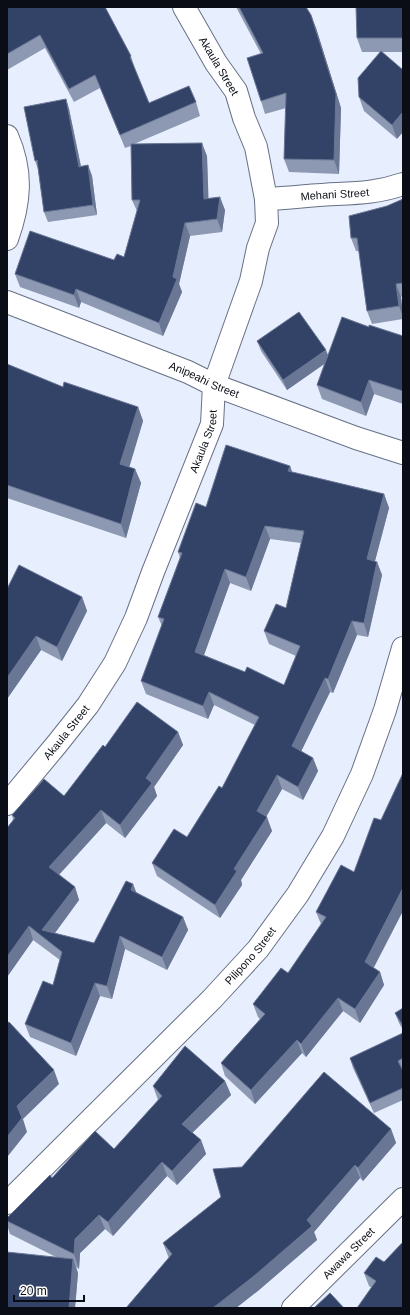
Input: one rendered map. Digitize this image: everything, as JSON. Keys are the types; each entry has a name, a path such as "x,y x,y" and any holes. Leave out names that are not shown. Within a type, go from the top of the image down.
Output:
{"street":[{"name":"Akaula Street","path":"7,804 88,705 114,663 136,618 212,424 214,385 251,280 258,248 267,223 266,199 256,147 244,118 236,91 216,63 184,7"},
{"path":"7,136 15,156 19,183 16,211 7,239"},
{"name":"Mehani Street","path":"266,199 357,194 375,192 403,184"},
{"name":"Anipeahi Street","path":"7,302 188,372 214,385 356,438 403,453"},
{"name":"Pilipono Street","path":"7,1203 212,998 258,948 298,894 333,836 362,774 385,710 403,648"},
{"name":"Awawa Street","path":"294,1308 403,1199"}],"building":[{"path":"7,7 105,7 131,56 130,57 149,103 189,86 196,102 120,135 95,75 69,89 40,35 7,54"},
{"path":"239,7 306,7 311,15 336,94 334,160 284,159 286,93 261,101 247,58 263,53"},
{"path":"356,7 403,7 403,38 357,38"},
{"path":"381,51 403,70 403,112 392,125 359,97 358,78"},
{"path":"66,99 79,167 88,165 93,205 44,212 37,160 35,161 24,107"},
{"path":"202,143 204,199 220,197 217,219 185,223 173,277 177,279 159,323 76,289 74,295 15,274 30,231 114,260 117,254 124,257 140,200 132,200 131,144"},
{"path":"403,199 403,283 396,284 399,306 367,311 357,238 351,238 349,216 387,206"},
{"path":"299,312 326,350 283,380 257,341"},
{"path":"342,317 369,327 369,325 403,336 403,391 369,380 361,402 317,385"},
{"path":"7,364 63,387 64,382 138,407 120,464 135,469 121,524 7,485"},
{"path":"226,445 290,466 288,471 384,494 367,559 377,562 364,623 352,621 328,679 325,678 292,746 313,758 298,787 277,775 257,811 267,817 234,869 237,871 215,905 152,863 174,829 187,837 219,786 222,788 259,717 209,692 203,706 141,681 164,619 158,617 182,553 178,552 196,503 206,507","holes":["265,526 304,531 286,608 276,604 264,631 300,646 284,685 247,667 245,672 195,652 225,569 246,577"]},
{"path":"19,565 82,597 57,647 36,636 7,678 7,589"},
{"path":"137,702 178,732 146,778 152,783 120,825 101,810 49,867 75,887 42,930 94,943 126,881 133,884 131,890 183,917 162,957 120,936 107,986 95,983 71,1043 25,1024 43,981 53,985 62,952 29,926 7,957 7,828 15,818 12,815 44,779 64,796 103,745 105,747"},
{"path":"403,773 403,888 365,962 380,972 355,1009 338,998 301,1044 297,1040 251,1090 221,1063 265,1014 253,1004 281,968 288,973 326,917 316,912 341,865 354,872 374,818 381,820"},
{"path":"403,1008 403,1026 395,1013"},
{"path":"9,1022 54,1070 17,1106 22,1118 7,1137 7,1023"},
{"path":"403,1033 403,1058 398,1061 403,1071 403,1088 370,1103 350,1058"},
{"path":"185,1046 225,1081 182,1124 201,1140 172,1171 162,1162 108,1222 99,1215 75,1239 74,1254 7,1221 7,1218 50,1175 52,1178 95,1131 114,1149 162,1096 153,1086"},
{"path":"324,1072 391,1129 358,1168 355,1165 307,1220 312,1226 254,1276 213,1308 126,1308 172,1254 163,1243 221,1197 213,1169 242,1167"},
{"path":"403,1242 403,1308 357,1308 376,1281 364,1273 376,1257 384,1262"},
{"path":"7,1252 73,1259 69,1308 7,1308"},
{"path":"330,1293 344,1308 314,1308"}]}
